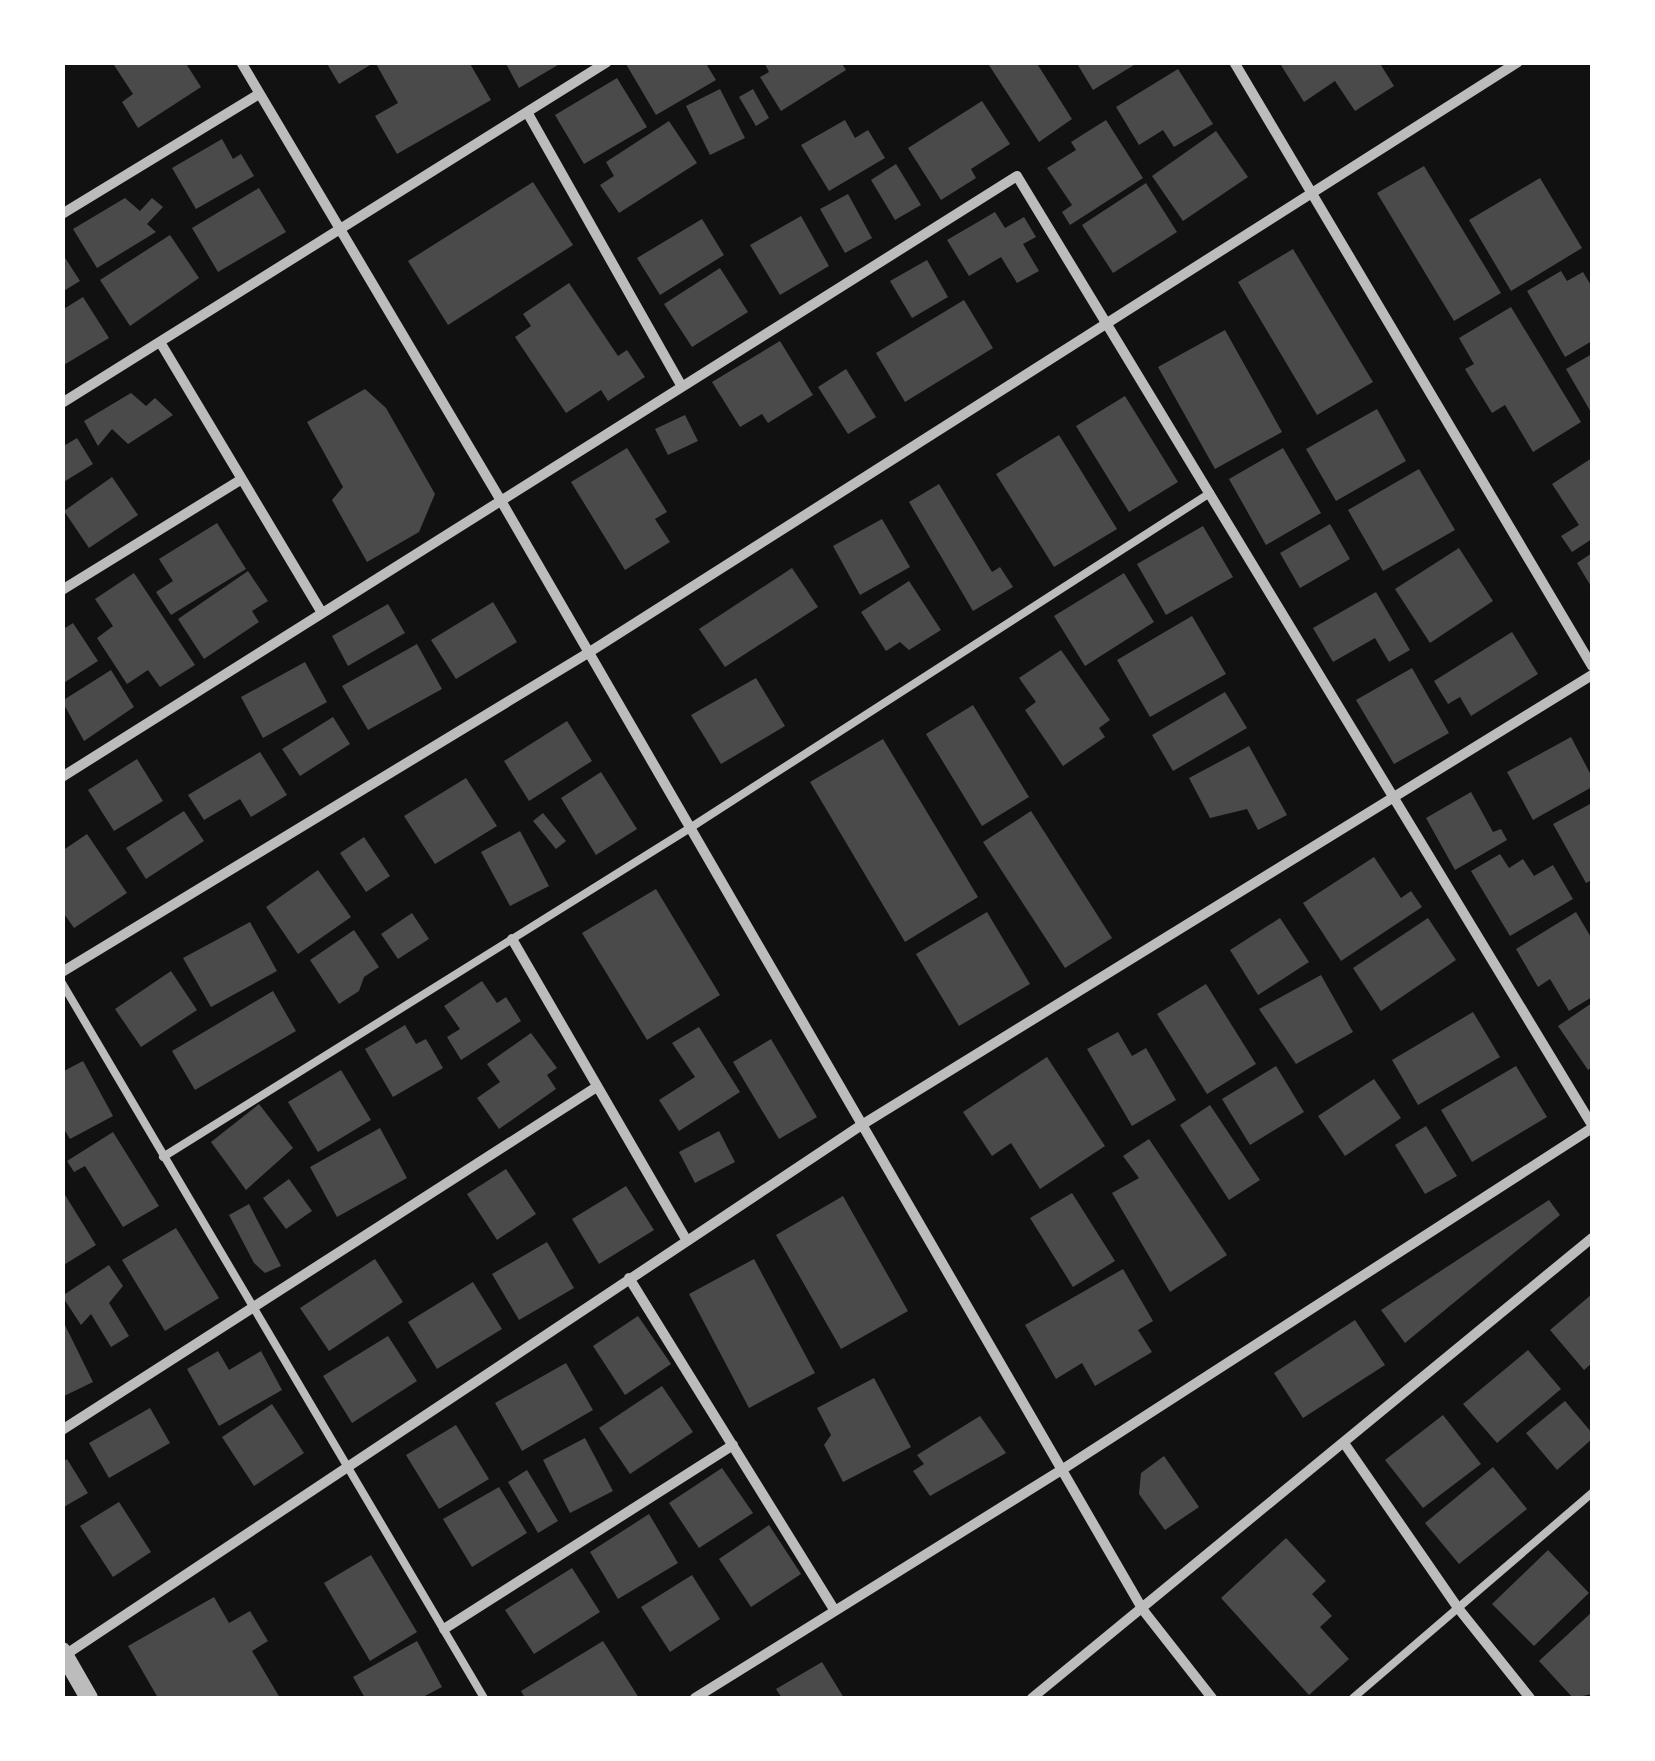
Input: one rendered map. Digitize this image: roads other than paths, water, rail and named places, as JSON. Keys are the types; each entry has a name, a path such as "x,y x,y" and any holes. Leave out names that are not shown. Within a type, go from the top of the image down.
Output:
{"street":[{"path":"240,62 500,499 1143,1610 1212,1698"},
{"path":"62,403 606,62"},
{"path":"1234,62 1308,194 1592,666"},
{"path":"62,972 588,653 1518,62"},
{"path":"62,214 259,94"},
{"path":"527,112 681,386"},
{"path":"62,777 1017,176 1592,1126 1063,1470 694,1698"},
{"path":"160,342 322,613"},
{"path":"62,590 242,479"},
{"path":"89,1698 63,1654 860,1126 1592,675"},
{"path":"512,939 686,1241"},
{"path":"62,1430 595,1088"},
{"path":"1032,1698 1592,1238"},
{"path":"629,1278 836,1611"},
{"path":"1344,1443 1458,1608 1530,1698"},
{"path":"444,1629 732,1445"}],"lane":[{"path":"163,1156 690,828 1210,493"},
{"path":"62,983 344,1467 484,1698"},
{"path":"1353,1698 1592,1494"}]}
